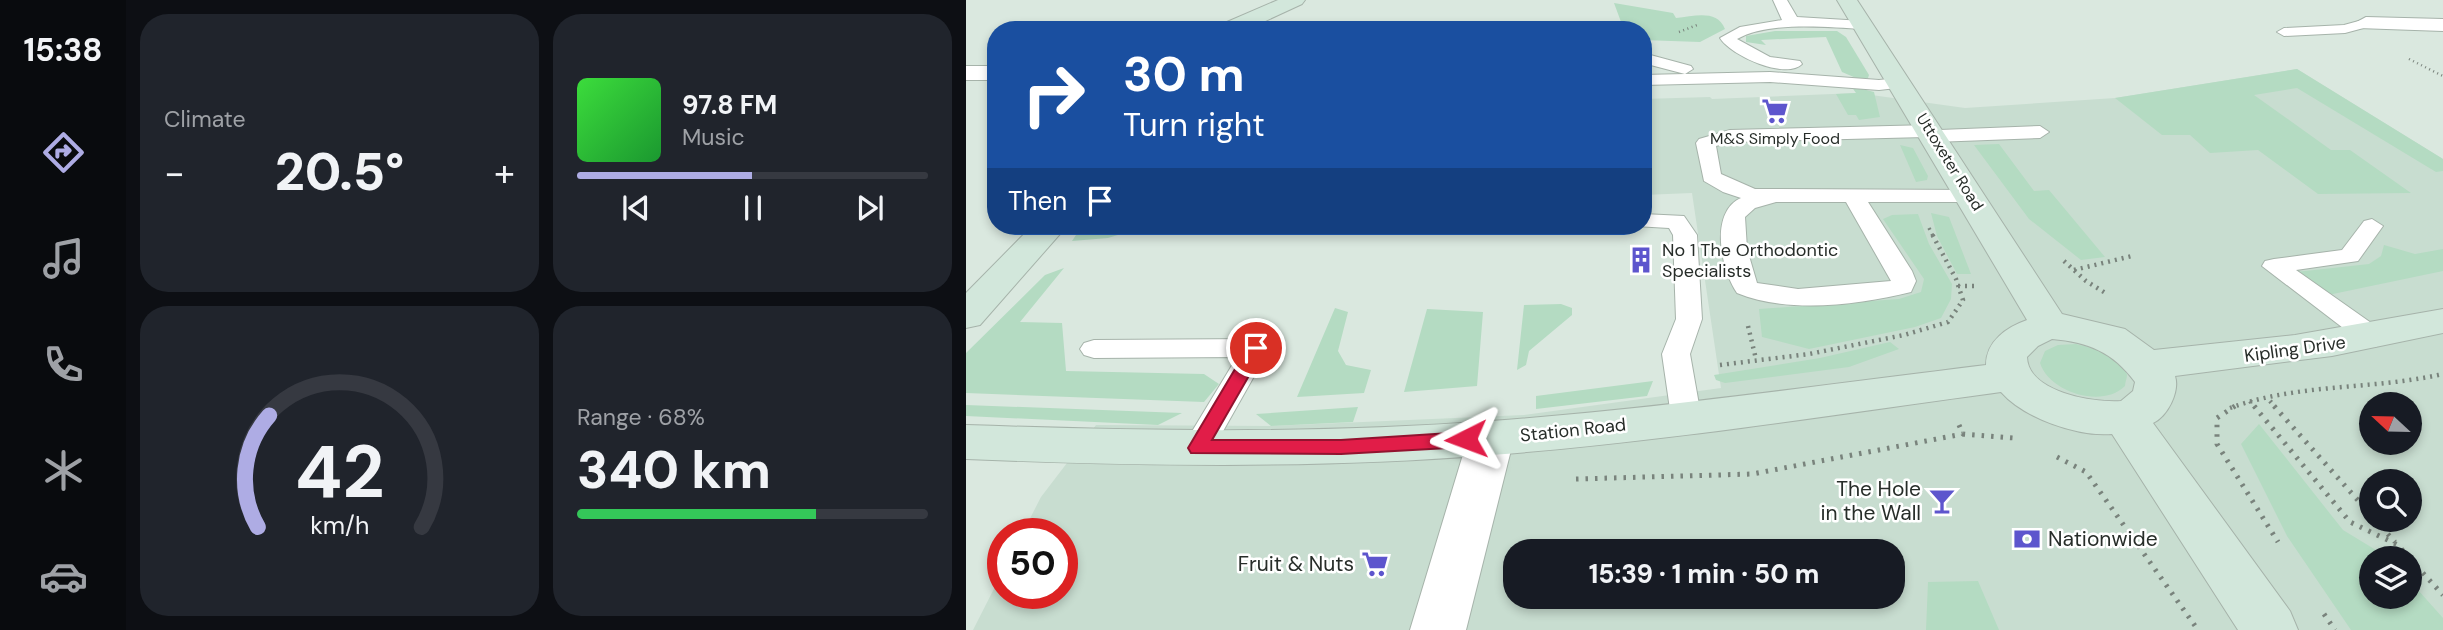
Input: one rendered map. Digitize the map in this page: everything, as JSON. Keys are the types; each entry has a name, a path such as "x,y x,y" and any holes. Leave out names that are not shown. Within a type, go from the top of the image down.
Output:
{"main road":[{"path":"1248,21 1295,0"},
{"name":"Uttoxeter Road","path":"1847,0 1971,195 2050,326"},
{"path":"966,316 1042,235"},
{"name":"Kipling Drive","path":"2145,365 2208,360 2374,338 2443,321"},
{"path":"2050,326 2074,327 2117,340 2135,352 2156,380 2153,397 2143,408 2124,418 2083,416 2035,398 2010,376 2008,360 2011,346 2026,332 2050,326"},
{"name":"Station Road","path":"966,442 1198,448 1341,447 1490,438 2010,376"},
{"path":"2124,418 2270,630"}],"street":[{"path":"2366,23 2443,25"},
{"path":"966,73 987,73"},
{"path":"1438,630 1490,438"}],"lane":[{"path":"1780,0 1788,19 1805,24"},
{"path":"2284,32 2345,29 2366,23"},
{"path":"1802,64 1767,62 1731,43 1728,38 1744,30 1771,25 1863,25"},
{"path":"1652,60 1714,77"},
{"path":"1652,80 1714,77 1879,85 1899,83"},
{"path":"1971,195 1777,197 1742,192 1711,177 1706,143 1730,136 2040,132"},
{"path":"1777,197 1745,205 1737,210 1734,218 1738,263 1746,288 1756,294 1786,297 1902,287 1904,281 1900,271 1853,196"},
{"path":"1652,221 1676,221 1685,235 1689,318 1676,354 1686,416"},
{"path":"2372,226 2350,256 2274,265 2374,338"},
{"path":"1094,349 1256,348 1198,448"}],"path":[{"path":"1671,33 1703,23"},
{"path":"1679,372 1809,354 1904,335 1948,322 1963,300 1916,196"},
{"path":"2073,270 2132,256"},
{"path":"2208,360 2251,402 2350,522 2398,545"},
{"path":"2286,554 2217,444 2217,418 2231,407 2251,402 2316,390 2417,380 2443,374"},
{"path":"1941,384 1963,434"},
{"path":"2270,400 2359,502"},
{"path":"1561,479 1752,474 1963,434 2020,439"},
{"path":"2053,455 2086,472 2198,630"},
{"path":"2386,532 2398,545"},
{"path":"2422,571 2443,595"},
{"path":"2321,608 2335,630"}],"shaded area":[{"path":"2297,69 2443,159 2443,630 973,630 987,602 987,609 1078,609 1078,518 1030,518 1041,497 1096,425 1271,426 1524,415 1721,388 1692,193 1652,195 1652,99 1857,93 1965,108 2115,98"}],"green space":[{"path":"1614,3 1673,13 1676,18 1711,16 1725,29 1700,42 1652,40 1652,21 1621,21"},
{"path":"1775,31 1837,31 1846,37 1869,75 1868,78 1856,78 1842,72 1826,37 1761,40 1766,45 1746,42 1746,36"},
{"path":"2297,69 2443,159 2443,171 2436,172 2297,88 2254,95 2331,150 2350,150 2411,193 2318,194 2258,150 2210,153 2190,135 2162,135 2115,98"},
{"path":"1851,86 1874,92 1880,117 1859,120 1856,115 1848,115 1836,94 1856,93"},
{"path":"1999,144 2034,191 2049,190 2105,257 2081,260 2029,219 1974,145"},
{"path":"1900,145 1913,148 1928,176 1927,180 1916,182"},
{"path":"1931,213 1949,217 1971,274 1957,274 1937,236"},
{"path":"1918,214 1929,244 1952,284 1951,299 1941,318 1915,327 1809,349 1762,337 1759,309 1899,299 1921,292 1924,279 1883,219 1892,215"},
{"path":"1076,235 1118,235 1108,238 1072,241"},
{"path":"2384,245 2415,254 2443,249 2443,271 2328,295 2296,272 2369,264 2381,256"},
{"path":"1064,268 1020,322 1062,323 1066,371 1204,374 1219,384 1204,402 966,393 966,353 1045,275"},
{"path":"1561,304 1572,308 1572,315 1529,351 1526,365 1517,370 1524,305"},
{"path":"1335,308 1348,312 1338,351 1346,365 1371,370 1364,393 1297,397"},
{"path":"1427,309 1483,312 1477,386 1404,392"},
{"path":"1890,342 1899,349 1849,367 1725,383 1716,380 1714,375 1820,358"},
{"path":"2076,344 2090,347 2120,363 2127,375 2125,386 2115,393 2090,396 2077,394 2054,382 2040,363 2045,351 2058,345"},
{"path":"1653,381 1647,396 1536,409 1536,396"},
{"path":"966,405 1182,413 1158,425 966,416"},
{"path":"1358,407 1353,422 1271,426 1256,414"},
{"path":"2259,424 2343,530 2369,546 2359,546 2359,609 2422,609 2422,594 2443,618 2443,630 2351,630 2287,536 2241,444"},
{"path":"1978,581 1999,630 1926,630 1928,582"}],"place":[{"name":"M&S Simply Food","path":"1775,111"},
{"name":"No 1 The Orthodontic Specialists","path":"1641,260"},
{"name":"The Hole in the Wall","path":"1942,501"},
{"name":"Nationwide","path":"2027,539"},
{"name":"Fruit & Nuts","path":"1375,564"}],"route":[{"path":"1256,348 1198,448 1341,447 1466,439"}]}
